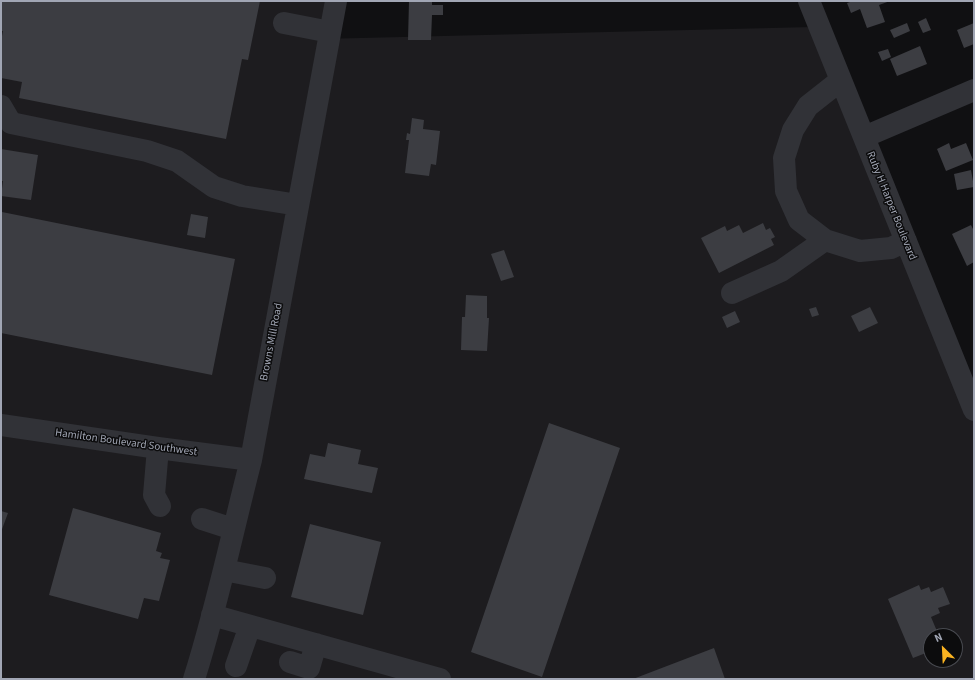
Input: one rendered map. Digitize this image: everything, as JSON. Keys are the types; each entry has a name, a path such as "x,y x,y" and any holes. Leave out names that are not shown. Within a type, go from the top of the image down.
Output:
{"street":[{"name":"Browns Mill Road","path":"194,679 224,570 250,460 336,1"},
{"name":"Ruby H Harper Boulevard","path":"809,1 974,410"},
{"path":"284,23 330,32"},
{"path":"841,80 808,106 793,130 784,158 786,191 799,220 825,240 860,251 891,248 906,241"},
{"path":"864,137 974,90"},
{"path":"1,106 11,123 147,151 177,161 214,187 242,196 298,205"},
{"path":"732,294 781,271 825,240"},
{"name":"Hamilton Boulevard Southwest","path":"1,425 250,460"},
{"path":"158,448 154,495 160,506"},
{"path":"202,519 233,529"},
{"path":"224,570 265,578"},
{"path":"212,615 316,644 398,673 440,679"},
{"path":"236,666 250,626"},
{"path":"290,662 309,668 316,644"}],"shaded area":[{"path":"1,1 332,1 320,39 812,27 974,388 974,679 1,679"}],"building":[{"path":"1,1 260,1 248,60 242,59 226,139 19,98 22,82 1,78 1,41 3,31 1,31"},
{"path":"409,1 432,1 432,5 443,5 443,15 432,15 431,40 408,40"},
{"path":"853,1 890,1 879,5 885,22 867,28 860,9 851,13 847,3"},
{"path":"926,18 931,30 923,33 918,22"},
{"path":"907,23 910,31 894,38 890,30"},
{"path":"974,23 974,44 964,48 957,30"},
{"path":"920,46 927,64 897,76 890,59"},
{"path":"888,49 891,57 882,61 878,52"},
{"path":"412,118 424,120 423,129 440,131 436,165 431,164 429,176 405,173 409,140 406,140 407,133 410,134"},
{"path":"949,143 951,149 966,143 973,160 946,171 937,149"},
{"path":"1,149 38,155 31,200 1,196 3,181 1,181"},
{"path":"971,170 974,187 957,190 954,174"},
{"path":"2,212 235,259 212,375 1,333"},
{"path":"191,214 208,217 205,238 187,235"},
{"path":"763,223 766,230 770,228 775,237 771,239 774,245 719,273 701,238 725,226 727,231 739,225 743,233"},
{"path":"971,225 974,231 974,262 967,266 952,234"},
{"path":"504,250 514,277 501,281 491,254"},
{"path":"466,295 487,296 487,318 489,318 487,351 461,350 462,317 465,317"},
{"path":"816,307 819,315 812,317 809,309"},
{"path":"870,307 878,323 859,332 851,316"},
{"path":"735,311 740,322 727,328 722,317"},
{"path":"549,423 620,448 542,677 471,652"},
{"path":"328,443 361,450 358,464 378,468 372,493 304,479 310,454 325,457"},
{"path":"73,508 161,533 156,551 162,553 160,558 170,560 159,601 144,598 138,619 49,595"},
{"path":"1,511 8,513 1,532"},
{"path":"310,524 381,542 363,615 291,597"},
{"path":"919,585 921,590 929,587 931,592 943,587 950,604 938,608 940,613 931,617 936,628 923,628 923,654 913,658 888,599"},
{"path":"714,648 725,679 633,679"}]}
